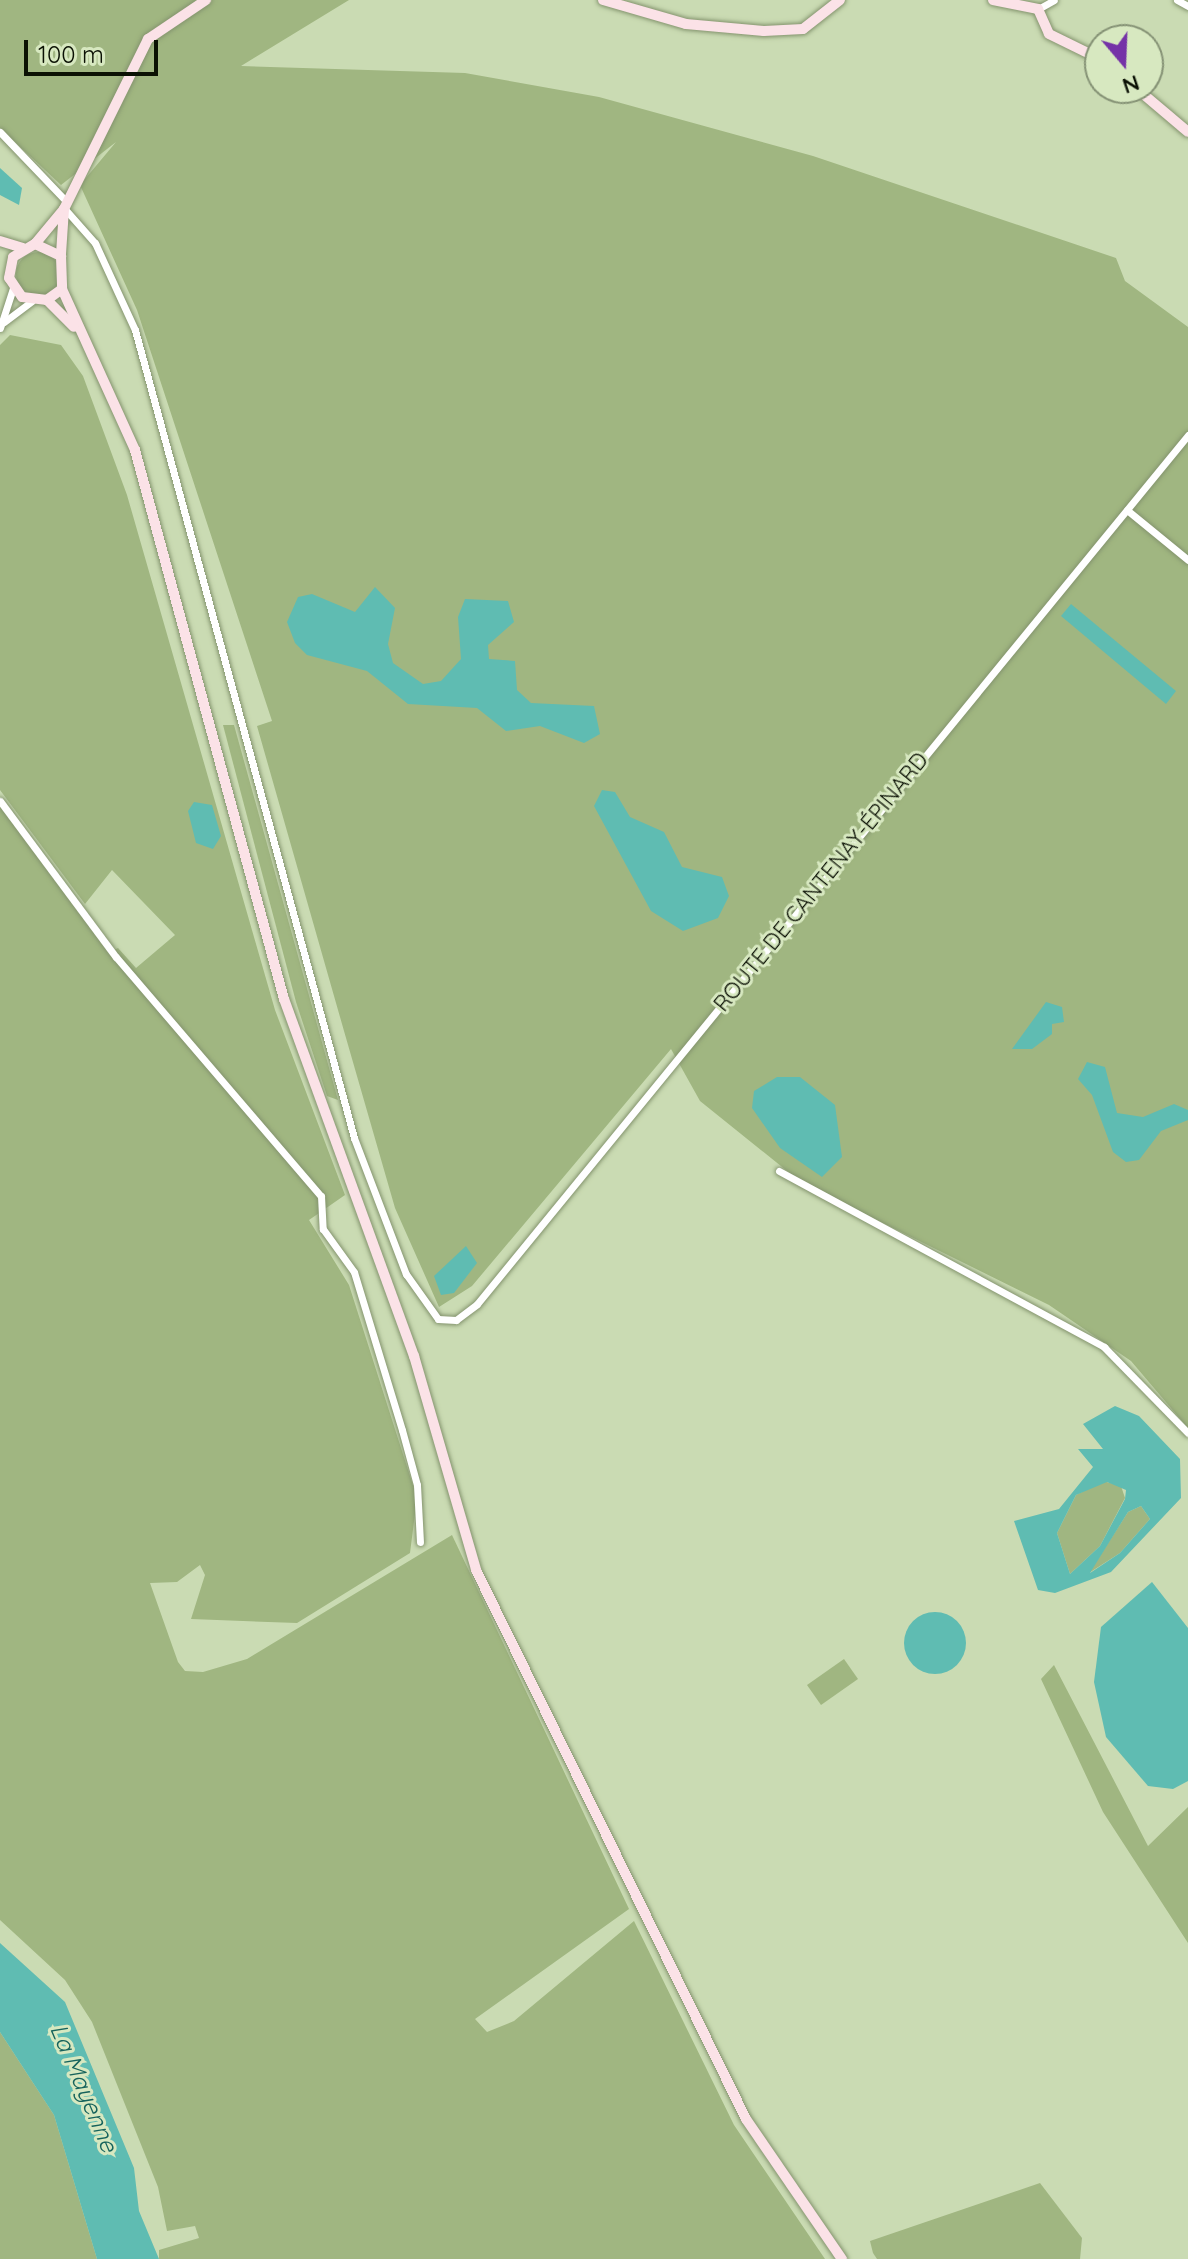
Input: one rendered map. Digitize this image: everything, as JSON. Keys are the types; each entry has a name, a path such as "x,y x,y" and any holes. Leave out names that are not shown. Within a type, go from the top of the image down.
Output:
{"main road":[{"path":"0,241 23,248 35,244 65,206 148,39 206,0"},
{"path":"603,0 686,24 764,31 803,29 840,0"},
{"path":"993,0 1038,9 1049,34 1084,51"},
{"path":"1155,104 1188,132"},
{"path":"65,206 62,289 78,331 135,450 284,999 401,1315 476,1570 746,2119 842,2259"},
{"path":"35,244 61,256"},
{"path":"9,271 23,248"},
{"path":"0,258 9,271 13,288 32,301 47,300 62,289"},
{"path":"47,300 78,331"}],"street":[{"path":"1038,9 1054,0"},
{"path":"1177,0 1188,6"},
{"path":"0,132 65,206"},
{"name":"ROUTE DE CANTENAY-ÉPINARD","path":"65,206 103,256 135,330 354,1138 423,1307 449,1321 477,1304 1188,435"},
{"path":"2,325 13,288"},
{"path":"2,325 32,301"},
{"path":"1127,510 1188,560"},
{"path":"0,801 116,957 321,1196 323,1229 354,1272 402,1430 417,1485 420,1542"},
{"path":"779,1171 1104,1347 1188,1433"}],"green space":[{"path":"0,0 349,0 241,66 465,73 599,97 813,156 1116,258 1125,281 1188,327 1188,1428 1131,1361 1049,1305 802,1183 700,1101 671,1049 472,1286 439,1307 395,1208 257,726 272,721 137,310 80,185 116,142 61,185 0,128"},
{"path":"38,252 54,258 60,274 54,290 38,296 22,290 16,274 22,258"},
{"path":"10,335 61,345 83,376 127,495 275,1010 345,1195 309,1220 349,1285 417,1498 410,1553 297,1623 191,1619 205,1575 200,1565 177,1582 150,1583 178,1662 185,1671 203,1672 247,1659 452,1535 629,1909 475,2019 487,2032 514,2021 634,1921 734,2125 825,2259 159,2259 159,2250 199,2238 195,2226 167,2231 158,2187 92,2022 65,1980 0,1920 0,807 110,952 118,948 136,968 175,935 112,870 85,904 0,790 0,345"},
{"path":"223,725 234,725 338,1100 327,1096 296,1002"},
{"path":"1103,1481 1121,1486 1125,1498 1100,1546 1070,1574 1057,1533 1076,1495"},
{"path":"1141,1506 1150,1519 1120,1553 1089,1573 1128,1512"},
{"path":"844,1659 858,1679 821,1705 807,1685"},
{"path":"1054,1665 1148,1846 1188,1807 1188,1943 1103,1812 1041,1679"},
{"path":"0,2032 54,2115 97,2259 0,2259"},
{"path":"1040,2183 1082,2238 1080,2259 877,2259 873,2253 870,2241"}],"water":[{"path":"0,168 22,188 19,205 0,195"},
{"path":"375,587 395,608 388,644 393,663 423,684 441,681 461,659 458,617 465,599 508,601 514,622 488,645 489,659 515,661 517,690 531,703 594,706 600,734 584,743 540,726 506,731 477,708 408,704 367,671 307,655 295,643 287,622 298,597 312,594 355,612"},
{"path":"1071,604 1176,691 1166,704 1061,616"},
{"path":"602,790 615,792 630,817 664,832 682,867 722,877 729,896 718,918 683,931 651,911 594,806"},
{"path":"194,802 212,805 221,836 213,849 196,843 188,811"},
{"path":"1046,1002 1062,1007 1064,1022 1052,1024 1052,1034 1032,1049 1012,1049"},
{"path":"1087,1062 1105,1067 1117,1113 1143,1117 1174,1104 1188,1110 1188,1120 1161,1131 1139,1160 1126,1162 1113,1152 1092,1095 1078,1079"},
{"path":"777,1077 800,1077 835,1105 842,1157 822,1177 780,1148 752,1108 754,1091"},
{"path":"466,1246 477,1263 454,1293 441,1295 434,1276"},
{"path":"1115,1406 1139,1416 1180,1459 1181,1498 1111,1572 1055,1593 1038,1590 1014,1521 1059,1509 1093,1467 1078,1449 1103,1449 1083,1424","holes":["1107,1482 1126,1490 1125,1499 1100,1546 1070,1574 1057,1533 1076,1495","1141,1506 1150,1519 1120,1553 1090,1573 1128,1512"]},
{"path":"1152,1582 1188,1628 1188,1781 1173,1789 1148,1786 1106,1737 1094,1682 1101,1627"},
{"path":"935,1612 947,1614 957,1621 964,1631 964,1655 957,1665 947,1672 935,1674 923,1672 913,1665 906,1655 904,1643 906,1631 913,1621 923,1614"},
{"name":"La Mayenne","path":"0,1943 65,2002 134,2168 139,2211 159,2259 97,2259 54,2115 0,2032"}]}
